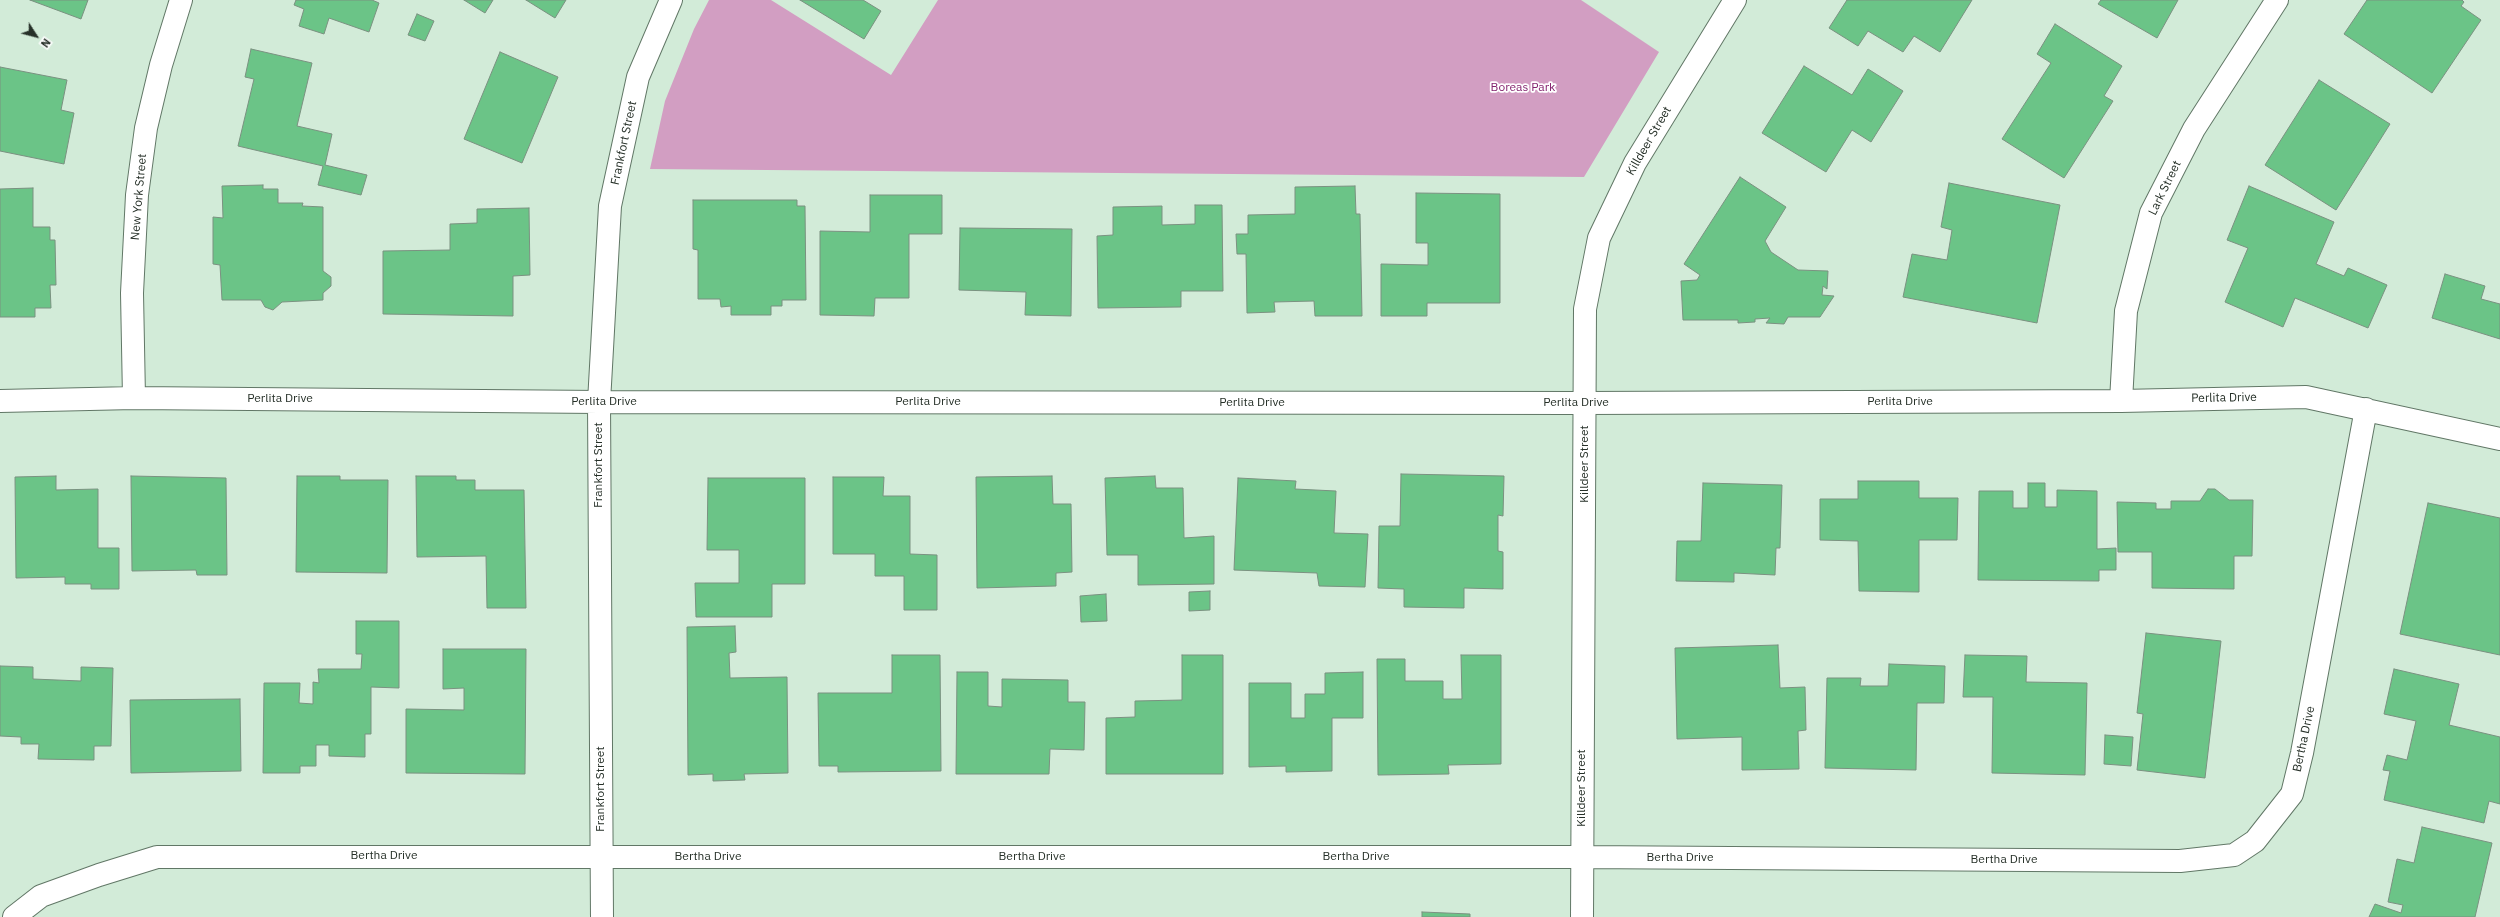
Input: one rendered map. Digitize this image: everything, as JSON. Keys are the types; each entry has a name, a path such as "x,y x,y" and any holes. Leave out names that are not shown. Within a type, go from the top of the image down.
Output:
{"street":[{"name":"New York Street","path":"134,398 132,293 137,195 146,128 161,65 181,0"},
{"name":"Frankfort Street","path":"602,917 599,402 602,302 610,206 638,77 671,0"},
{"name":"Killdeer Street","path":"1582,917 1586,309 1600,238 1635,163 1735,0"},
{"name":"Lark Street","path":"2121,401 2126,311 2151,213 2194,129 2277,0"},
{"name":"Perlita Drive","path":"0,401 134,398 599,402 1586,403 2121,401 2306,397 2500,439"},
{"name":"Bertha Drive","path":"14,917 40,896 99,874 157,857 1582,857 2180,861 2234,855 2255,841 2292,794 2304,745 2366,409"}],"green space":[{"name":"Boreas Park","path":"709,0 771,0 891,75 938,0 1581,0 1659,52 1584,177 650,169 665,101 694,29"}],"building":[{"path":"30,0 88,0 81,19"},
{"path":"296,0 372,0 379,3 369,32 329,18 324,34 299,26 304,9 294,5"},
{"path":"464,0 493,0 485,13"},
{"path":"526,0 566,0 555,18"},
{"path":"800,0 863,0 881,11 864,39"},
{"path":"1847,0 1972,0 1940,52 1914,36 1903,52 1868,31 1858,46 1829,28"},
{"path":"2101,0 2178,0 2157,38 2098,4"},
{"path":"2367,0 2462,0 2464,2 2461,6 2481,20 2432,93 2344,34"},
{"path":"417,14 434,21 425,41 408,35"},
{"path":"2055,24 2122,66 2104,96 2113,101 2064,178 2002,139 2051,63 2037,54"},
{"path":"251,49 312,63 297,126 332,134 325,165 367,175 361,195 318,185 323,166 238,146 254,79 245,77"},
{"path":"500,52 558,77 522,163 464,139"},
{"path":"1804,66 1852,95 1868,69 1903,91 1871,142 1852,130 1826,172 1762,133"},
{"path":"0,67 67,80 61,110 74,113 64,164 0,151"},
{"path":"2319,80 2390,124 2336,210 2265,165"},
{"path":"1740,177 1786,207 1765,241 1771,252 1798,270 1828,271 1827,289 1823,286 1822,295 1834,296 1820,317 1788,317 1784,324 1766,323 1770,318 1755,319 1755,322 1738,323 1738,320 1683,320 1681,281 1697,280 1700,275 1684,264"},
{"path":"1949,183 2060,205 2037,323 1903,297 1912,254 1947,260 1952,230 1941,227"},
{"path":"263,185 263,189 278,189 278,203 303,203 302,206 323,207 323,271 331,277 331,286 323,293 323,300 282,302 273,310 265,307 261,300 222,300 220,265 213,264 213,217 223,218 222,186"},
{"path":"1355,186 1356,214 1360,214 1362,316 1315,316 1314,301 1274,302 1275,312 1247,313 1246,254 1237,254 1236,234 1248,234 1248,215 1295,214 1295,187"},
{"path":"2249,186 2334,222 2316,264 2344,276 2348,268 2387,285 2368,328 2295,298 2283,327 2225,302 2248,248 2227,240"},
{"path":"33,188 33,227 50,227 50,240 55,240 56,285 50,285 51,308 35,308 35,317 0,317 0,189"},
{"path":"1416,193 1500,194 1500,303 1427,303 1427,316 1381,316 1381,264 1428,265 1428,243 1416,243"},
{"path":"870,195 942,195 942,234 909,234 909,298 875,298 874,316 820,315 820,231 870,232"},
{"path":"693,200 797,200 797,206 805,206 806,300 782,300 782,306 771,306 771,315 731,315 731,306 721,307 720,299 698,299 698,250 693,249"},
{"path":"1195,205 1222,205 1223,291 1181,291 1181,307 1098,308 1097,236 1113,235 1113,207 1162,206 1162,225 1195,224"},
{"path":"529,208 530,275 513,276 513,316 383,314 383,251 450,250 450,224 477,223 477,209"},
{"path":"960,228 1072,229 1071,316 1025,315 1026,292 959,290"},
{"path":"2445,274 2485,286 2481,299 2500,304 2500,339 2432,318"},
{"path":"1401,474 1504,476 1503,516 1498,515 1498,551 1503,552 1503,589 1464,588 1464,608 1404,607 1404,589 1378,588 1379,526 1400,526"},
{"path":"56,476 56,490 98,489 98,548 119,548 119,589 91,589 91,584 65,584 65,577 16,578 15,477"},
{"path":"131,476 226,478 227,575 197,575 196,570 132,571"},
{"path":"297,476 340,476 340,480 388,480 387,573 296,572"},
{"path":"416,476 456,476 456,480 475,480 475,490 524,490 526,608 487,608 486,556 417,557"},
{"path":"1052,476 1053,504 1071,504 1072,572 1056,573 1056,586 977,588 976,477"},
{"path":"1155,476 1156,488 1183,488 1184,538 1214,536 1214,584 1138,585 1138,555 1107,555 1105,478"},
{"path":"833,477 884,477 883,496 910,496 910,554 937,555 937,610 904,610 904,576 875,576 875,554 833,554"},
{"path":"708,478 805,478 805,584 772,584 772,617 696,617 695,583 739,583 739,550 707,550"},
{"path":"1238,478 1296,481 1295,489 1336,491 1334,533 1368,534 1365,587 1319,586 1317,573 1234,570"},
{"path":"1858,481 1919,481 1919,498 1958,498 1957,540 1919,540 1919,592 1859,591 1858,541 1820,540 1820,499 1858,499"},
{"path":"1703,483 1782,485 1780,548 1776,548 1775,575 1734,573 1734,582 1676,581 1677,541 1701,541"},
{"path":"2028,483 2045,483 2045,507 2057,507 2057,490 2097,491 2097,549 2116,548 2116,570 2099,570 2099,581 1978,580 1979,491 2013,491 2013,508 2028,508"},
{"path":"2208,489 2215,489 2229,500 2253,500 2252,556 2234,556 2234,589 2152,588 2152,552 2118,552 2117,502 2156,503 2156,509 2171,509 2171,501 2200,501"},
{"path":"2428,503 2500,518 2500,655 2400,634"},
{"path":"1210,591 1210,610 1189,611 1189,592"},
{"path":"1106,594 1107,621 1081,622 1080,596"},
{"path":"356,621 399,621 399,688 371,687 371,734 365,734 365,757 329,756 329,745 316,745 316,766 300,766 300,773 263,773 264,683 300,683 299,703 313,704 313,682 319,683 318,669 361,669 362,654 356,654"},
{"path":"735,626 736,652 729,653 730,678 787,677 788,773 744,774 745,780 713,781 713,774 688,775 687,627"},
{"path":"2146,633 2221,641 2205,778 2137,770 2143,714 2137,713"},
{"path":"1778,645 1780,688 1805,687 1806,730 1798,731 1799,769 1742,770 1742,737 1677,739 1675,648"},
{"path":"443,649 526,649 525,774 406,773 406,709 464,710 464,688 443,689"},
{"path":"892,655 940,655 941,771 838,772 838,766 819,766 818,693 892,693"},
{"path":"1182,655 1223,655 1223,774 1106,774 1106,718 1135,717 1135,701 1182,700"},
{"path":"1461,655 1501,655 1501,764 1448,765 1449,774 1378,775 1377,659 1405,659 1405,681 1443,681 1443,699 1462,699"},
{"path":"1965,655 2027,656 2026,682 2087,683 2085,775 1992,773 1993,697 1963,697"},
{"path":"1889,664 1945,666 1944,703 1917,703 1916,770 1825,768 1827,678 1861,678 1860,686 1888,686"},
{"path":"0,666 33,667 33,679 81,681 81,667 113,668 111,746 94,746 94,760 38,759 39,744 21,744 21,737 0,736"},
{"path":"2394,669 2459,684 2449,725 2500,737 2500,804 2489,801 2484,823 2384,800 2390,771 2383,770 2387,755 2407,760 2416,721 2384,714"},
{"path":"957,672 988,672 988,706 1002,707 1002,679 1068,680 1068,702 1085,702 1084,750 1050,749 1049,774 956,774"},
{"path":"1363,672 1363,718 1332,718 1332,771 1286,772 1286,766 1249,767 1249,683 1291,683 1291,718 1305,718 1305,694 1325,694 1325,673"},
{"path":"240,699 241,771 131,773 130,700"},
{"path":"2105,735 2133,737 2131,766 2104,764"},
{"path":"2422,827 2492,843 2475,917 2369,917 2375,904 2401,913 2403,905 2388,902 2397,859 2414,863"},
{"path":"1422,912 1470,914 1470,917 1422,917"}]}
